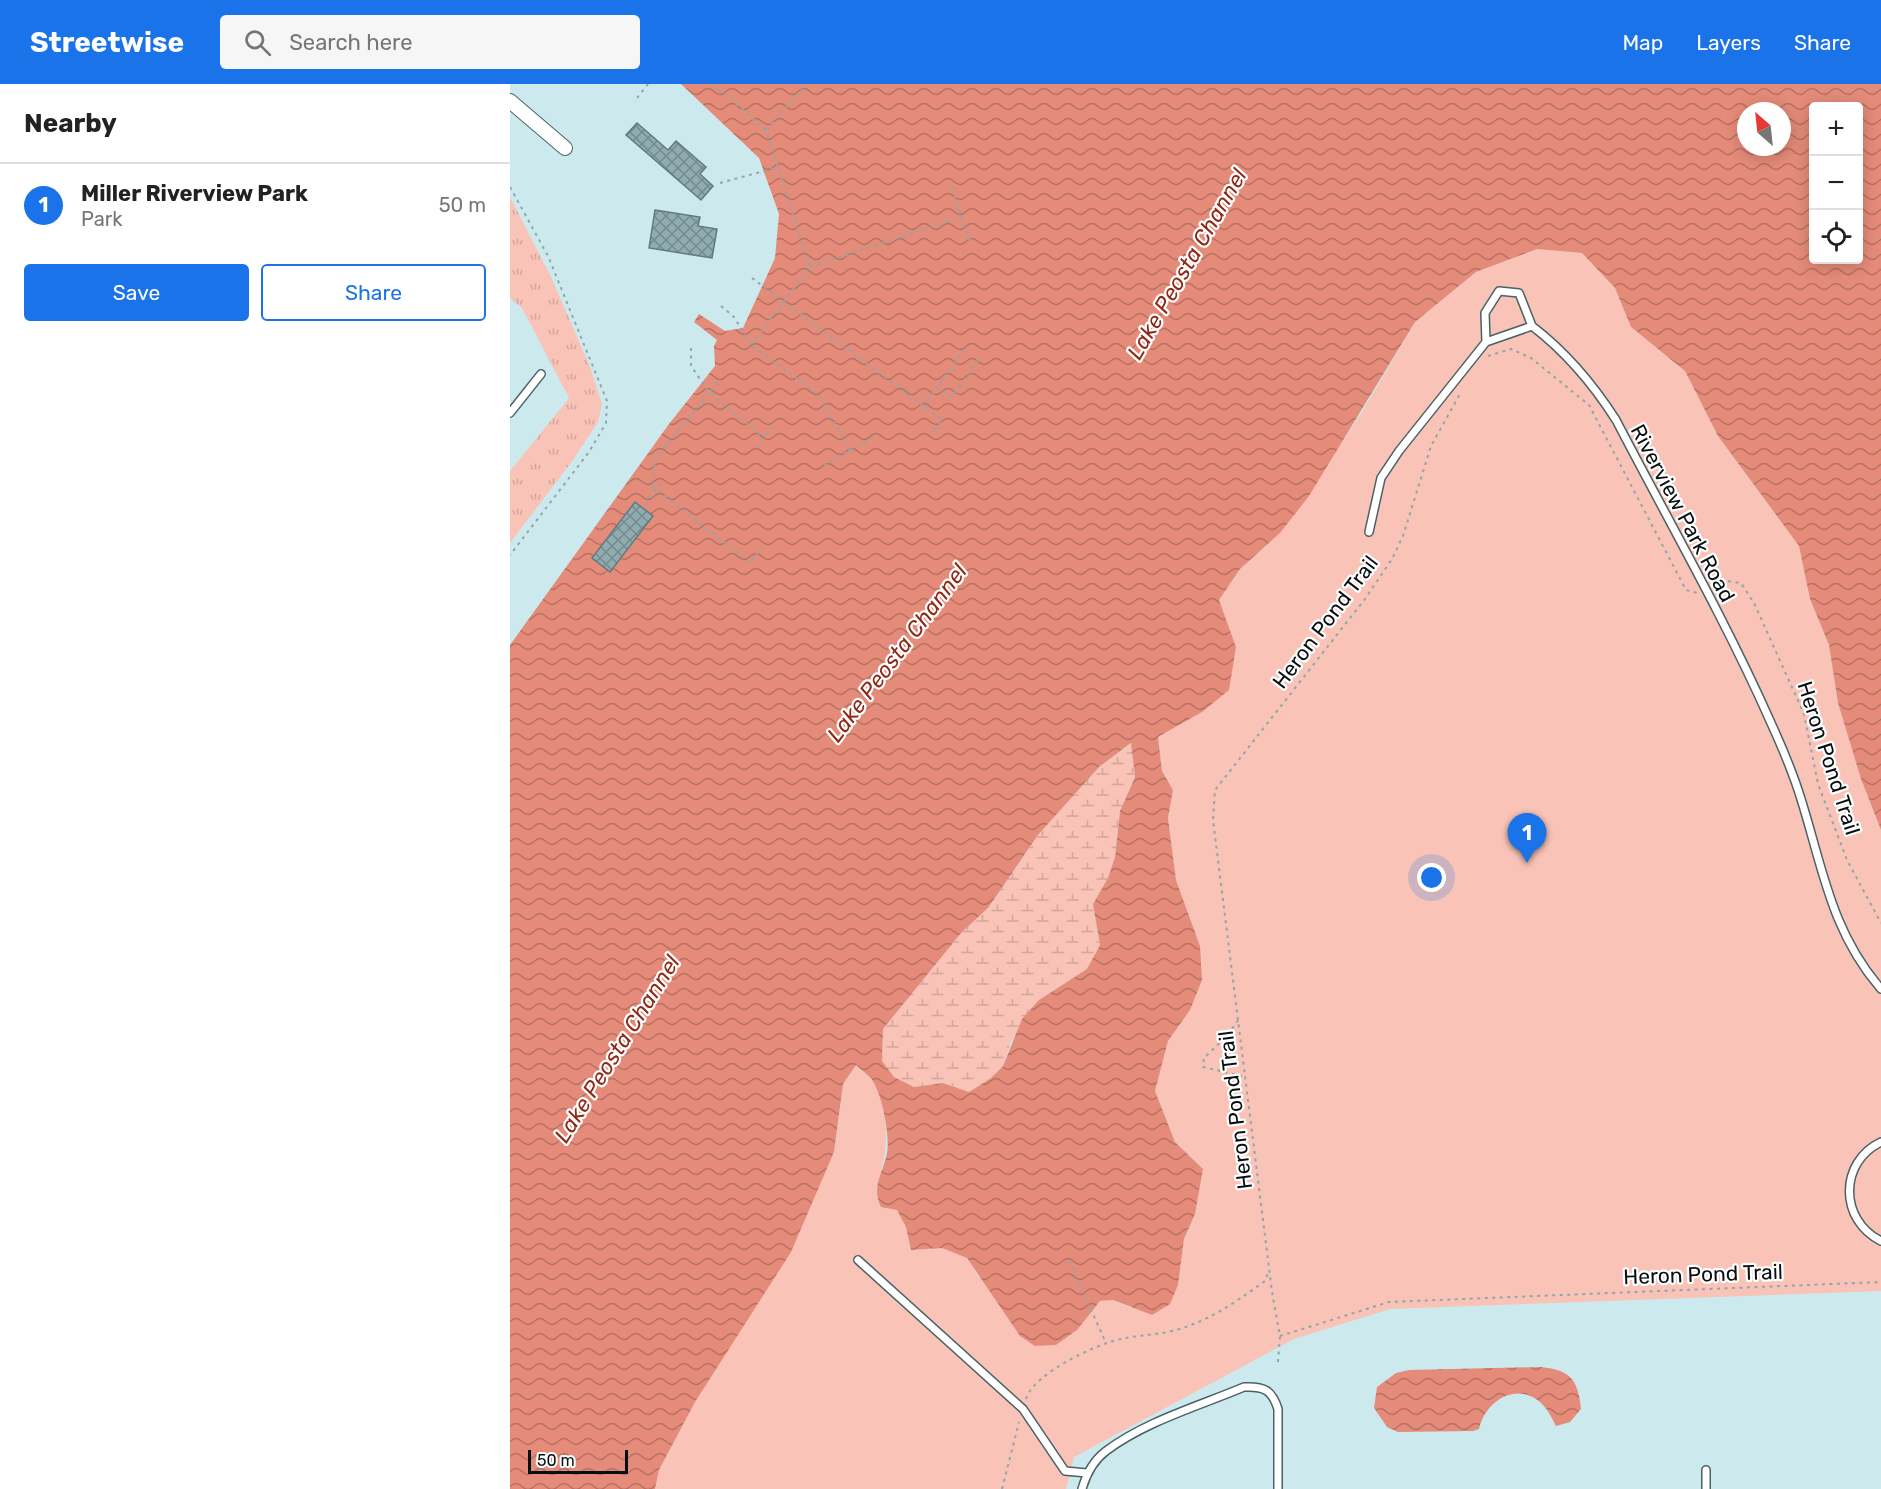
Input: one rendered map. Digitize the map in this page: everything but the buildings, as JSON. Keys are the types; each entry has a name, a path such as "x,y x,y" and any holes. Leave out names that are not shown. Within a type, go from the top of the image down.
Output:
{"street":[{"path":"510,101 565,148"}],"lane":[{"path":"1369,532 1381,478 1399,451 1486,342 1532,326 1519,293 1499,291 1485,313 1486,342"},
{"name":"Riverview Park Road","path":"1532,326 1560,348 1599,393 1616,420 1733,642 1771,724 1801,798 1819,865 1840,925 1860,964 1881,989"},
{"path":"510,413 541,374"},
{"path":"1881,1142 1867,1149 1852,1168 1848,1190 1854,1213 1867,1234 1881,1241"},
{"path":"858,1260 1023,1409 1065,1471 1087,1473"},
{"path":"1082,1489 1087,1473 1105,1452 1138,1432 1244,1387 1259,1386 1268,1390 1274,1397 1278,1409 1278,1489"},
{"path":"1706,1470 1706,1489"}],"path":[{"path":"637,98 648,84"},
{"path":"713,84 766,130 810,267"},
{"path":"766,130 807,84"},
{"path":"720,183 779,167"},
{"path":"510,187 548,256 608,401 606,423 589,452 510,555"},
{"path":"952,188 971,245"},
{"path":"751,345 810,267 961,217"},
{"path":"752,278 942,420 932,435"},
{"path":"722,306 734,316 751,345 819,394 850,451"},
{"path":"692,348 691,366 709,392 763,437"},
{"path":"923,407 965,348"},
{"path":"1483,363 1489,356 1511,349 1532,358 1589,405 1686,590 1694,594 1704,590"},
{"path":"937,387 952,397 980,357"},
{"path":"718,381 656,459 651,485 750,564 762,547"},
{"name":"Heron Pond Trail","path":"1278,1362 1280,1335 1269,1271 1213,820 1215,790 1325,651 1392,559 1403,536 1431,446 1465,386"},
{"path":"756,447 771,426"},
{"path":"824,465 877,435"},
{"path":"646,504 660,484"},
{"name":"Heron Pond Trail","path":"1704,590 1727,580 1741,583 1754,603 1804,714 1818,784 1847,860 1881,923"},
{"path":"1239,1018 1228,1035 1204,1058 1203,1067 1246,1077"},
{"path":"1069,1261 1106,1344"},
{"path":"1002,1489 1028,1391 1052,1371 1088,1350 1119,1339 1176,1330 1208,1318 1264,1281 1269,1271"},
{"name":"Heron Pond Trail","path":"1280,1335 1389,1302 1881,1282"}],"green space":[{"path":"510,197 551,277 589,364 602,404 598,422 573,460 510,543 510,471 569,398 522,308 510,298"},
{"path":"1537,249 1582,253 1615,288 1631,327 1685,371 1718,436 1799,546 1810,599 1829,645 1838,703 1861,779 1881,830 1881,1291 1390,1309 1294,1339 1074,1457 1066,1489 655,1489 659,1470 695,1402 737,1335 834,1152 843,1084 856,1065 873,1081 882,1100 886,1137 881,1169 906,1227 911,1250 942,1248 967,1258 979,1277 1056,1345 1077,1330 1100,1301 1113,1300 1131,1308 1178,1285 1184,1239 1195,1214 1203,1169 1175,1142 1155,1091 1168,1041 1190,1010 1200,946 1176,880 1168,818 1173,790 1162,771 1158,737 1202,712 1235,647 1219,600 1240,569 1280,533 1362,412 1415,322 1476,272"},
{"path":"1132,743 1135,776 1120,811 1115,857 1108,878 1093,904 1100,945 1087,969 1039,1000 1011,1042 1003,1066 991,1078 969,1092 943,1083 914,1087 894,1077 882,1062 883,1029 961,933 988,908 1038,835 1099,767"}],"water":[{"name":"Lake Peosta Channel","path":"681,84 1881,84 1881,830 1861,779 1838,703 1829,645 1810,599 1799,546 1718,436 1685,371 1631,327 1615,288 1582,253 1537,249 1476,272 1415,322 1309,496 1280,533 1240,569 1219,600 1236,647 1229,690 1202,712 1158,737 1162,771 1173,790 1168,818 1176,880 1200,946 1202,980 1190,1010 1168,1041 1155,1091 1175,1142 1203,1169 1195,1214 1184,1239 1178,1285 1170,1304 1152,1315 1113,1300 1100,1301 1077,1330 1056,1345 1035,1346 1020,1336 967,1258 942,1248 911,1250 906,1227 897,1210 881,1207 877,1186 887,1153 888,1138 885,1119 874,1082 856,1065 843,1084 834,1152 791,1252 695,1402 659,1470 655,1489 510,1489 510,645 669,424 715,366 714,346 717,340 694,322 699,314 725,331 743,328 775,258 779,214 759,158","holes":["1131,743 1135,777 1120,811 1115,857 1108,878 1093,904 1100,945 1087,969 1039,1000 1022,1019 1003,1066 991,1078 969,1092 943,1083 914,1087 894,1077 882,1061 883,1029 961,933 988,908 1038,835 1099,767"]},
{"path":"1541,1367 1566,1374 1575,1384 1581,1409 1570,1422 1556,1426 1540,1402 1521,1394 1511,1394 1494,1403 1482,1419 1479,1429 1473,1431 1398,1432 1387,1427 1374,1408 1377,1387 1396,1373 1409,1370"}],"place":[{"name":"Miller Riverview Park","path":"1527,863"}]}
